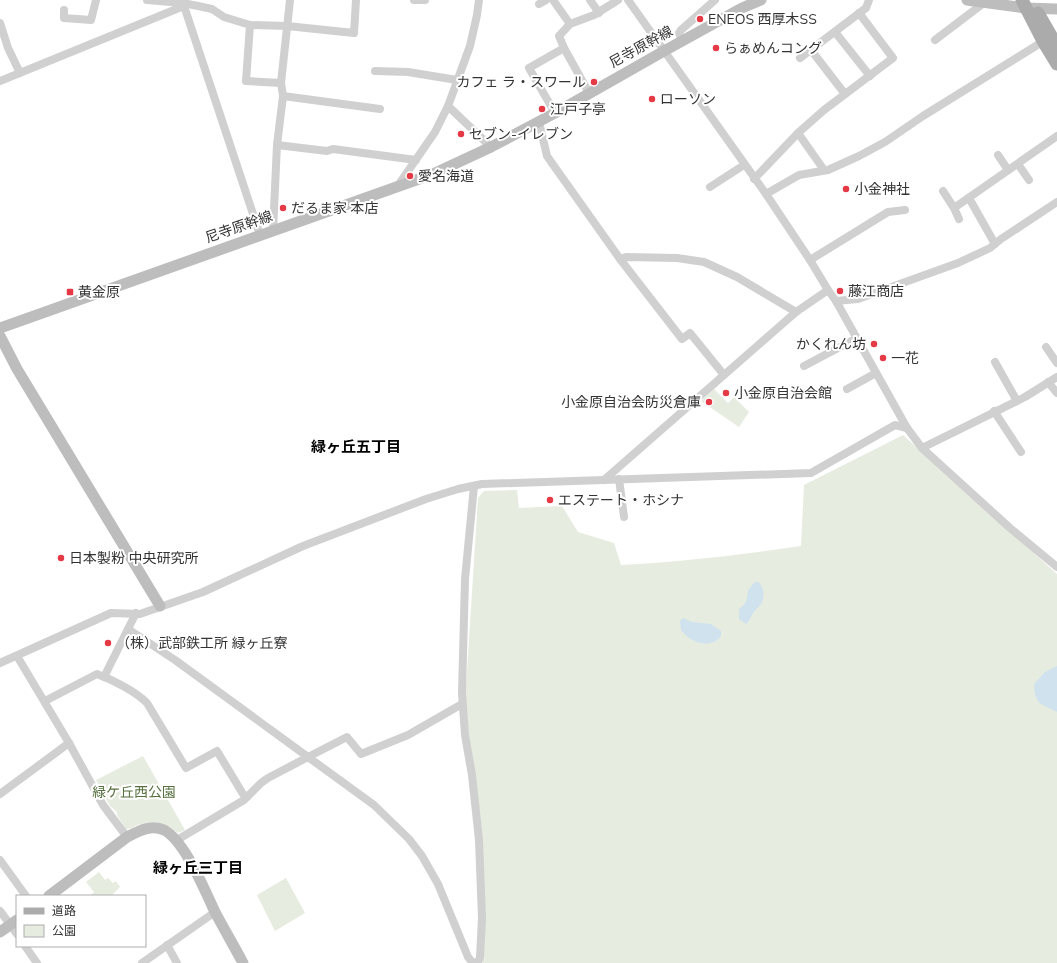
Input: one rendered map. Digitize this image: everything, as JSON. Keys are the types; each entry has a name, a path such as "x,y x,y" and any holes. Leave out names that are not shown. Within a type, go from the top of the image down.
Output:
{"main road":[{"path":"1028,4 1050,41 1057,64"}],"street":[{"path":"63,17 94,21 96,0"},
{"path":"147,0 183,3 212,9 224,17 250,25 286,26 354,33 356,0"},
{"path":"212,9 214,0"},
{"path":"273,231 277,145 283,96 282,83 286,26 290,0"},
{"path":"414,0 425,0"},
{"path":"397,187 435,132 448,106 470,46 479,0"},
{"path":"553,0 570,24"},
{"path":"590,0 599,13"},
{"path":"589,93 559,36 570,24 599,13 618,0"},
{"path":"628,0 766,194 810,260 836,301 907,428 922,448 1010,528 1057,567"},
{"path":"682,41 679,33 681,30 715,0"},
{"name":"尼寺原幹線","path":"0,328 433,174 491,147 539,122 742,8 761,0"},
{"path":"800,58 859,14 866,8 869,0"},
{"path":"967,0 1028,4 1057,9"},
{"path":"935,40 985,2"},
{"path":"0,81 179,8 183,3"},
{"path":"183,3 260,235"},
{"path":"754,179 798,132 893,58 859,14"},
{"path":"0,23 8,48 20,73"},
{"path":"250,25 246,81 282,83"},
{"path":"835,32 870,76"},
{"path":"766,194 800,175 824,170 859,156 885,142 923,116 1050,41"},
{"path":"0,52 8,48"},
{"path":"555,113 529,68 564,48"},
{"path":"811,50 846,94"},
{"path":"380,74 457,80"},
{"path":"283,96 316,103 360,109 380,109"},
{"path":"448,106 491,147"},
{"path":"539,122 547,156 620,259 682,339 690,333 724,375"},
{"path":"798,132 824,170"},
{"path":"954,208 1057,136"},
{"path":"277,145 416,160"},
{"path":"998,155 1008,170"},
{"path":"714,187 744,164"},
{"path":"1018,164 1029,180"},
{"path":"943,191 959,219"},
{"path":"968,198 995,244"},
{"path":"836,301 858,299 958,263 990,248 1057,202"},
{"path":"810,260 888,212 904,209"},
{"path":"620,259 626,257 677,258 704,262 737,277 796,312"},
{"path":"604,480 796,312 828,290"},
{"path":"0,336 17,369 160,606"},
{"path":"804,366 816,364 857,338"},
{"path":"1046,347 1057,363"},
{"path":"1000,366 1016,401"},
{"path":"847,389 876,373"},
{"path":"922,448 1016,401 1057,377"},
{"path":"1048,382 1057,393"},
{"path":"994,411 1022,450"},
{"path":"0,663 111,613 140,614 203,592 303,546 426,498 482,484 811,473 895,425 907,428"},
{"path":"619,479 624,517"},
{"path":"128,629 175,660 374,805 409,839 422,856 438,884 468,957 472,962 477,963 481,952 482,918 479,840 462,704 465,579 474,486"},
{"path":"104,677 136,613"},
{"path":"17,656 70,743 104,805 127,837"},
{"path":"45,701 98,674 141,697 147,703 186,768 217,751 243,794 247,797"},
{"path":"177,840 247,797 268,778 347,737 361,754 408,735 462,704"},
{"path":"0,794 70,743"},
{"path":"51,895 127,837 148,828 156,828 171,834 177,840 189,859 243,963"},
{"path":"0,860 25,895"},
{"path":"0,911 14,922 0,932"},
{"path":"142,963 216,912"},
{"path":"167,945 177,963"},
{"path":"26,947 37,963"}],"green space":[{"path":"714,389 728,403 734,397 749,412 739,427 701,401"},
{"path":"903,435 1057,574 1057,963 483,963 482,842 465,703 478,498 484,491 517,490 519,508 562,506 578,532 614,543 621,565 711,558 801,546 804,485"},
{"name":"緑ケ丘西公園","path":"143,756 185,830 178,833 164,824 154,822 144,823 130,829 126,829 117,815 117,812 110,806 96,780"},
{"path":"99,872 105,880 108,878 113,883 116,881 120,887 112,895 91,895 94,892 86,882"},
{"path":"286,878 305,913 275,931 257,895"}],"water":[{"path":"755,582 759,582 762,587 763,598 761,604 746,624 739,619 739,609 745,603 748,590"},
{"path":"683,618 692,622 711,624 721,631 721,636 715,642 707,644 695,641 681,630 680,621"},
{"path":"1057,666 1057,712 1043,705 1037,700 1034,684 1045,672"}],"place":[{"name":"ENEOS 西厚木SS","path":"700,19"},
{"name":"らぁめんコング","path":"716,48"},
{"name":"カフェ ラ・スワール","path":"594,82"},
{"name":"ローソン","path":"652,99"},
{"name":"江戸子亭","path":"542,109"},
{"name":"セブン-イレブン","path":"461,134"},
{"name":"愛名海道","path":"410,176"},
{"name":"小金神社","path":"846,189"},
{"name":"だるま家 本店","path":"283,208"},
{"name":"藤江商店","path":"840,291"},
{"name":"黄金原","path":"70,292"},
{"name":"かくれん坊","path":"874,344"},
{"name":"一花","path":"883,358"},
{"name":"小金原自治会館","path":"726,393"},
{"name":"小金原自治会防災倉庫","path":"709,402"},
{"name":"エステート・ホシナ","path":"550,500"},
{"name":"日本製粉 中央研究所","path":"61,558"},
{"name":"（株）武部鉄工所 緑ヶ丘寮","path":"108,643"}],"district":[{"name":"緑ヶ丘五丁目","path":"356,447"},
{"name":"緑ヶ丘三丁目","path":"198,868"}]}
